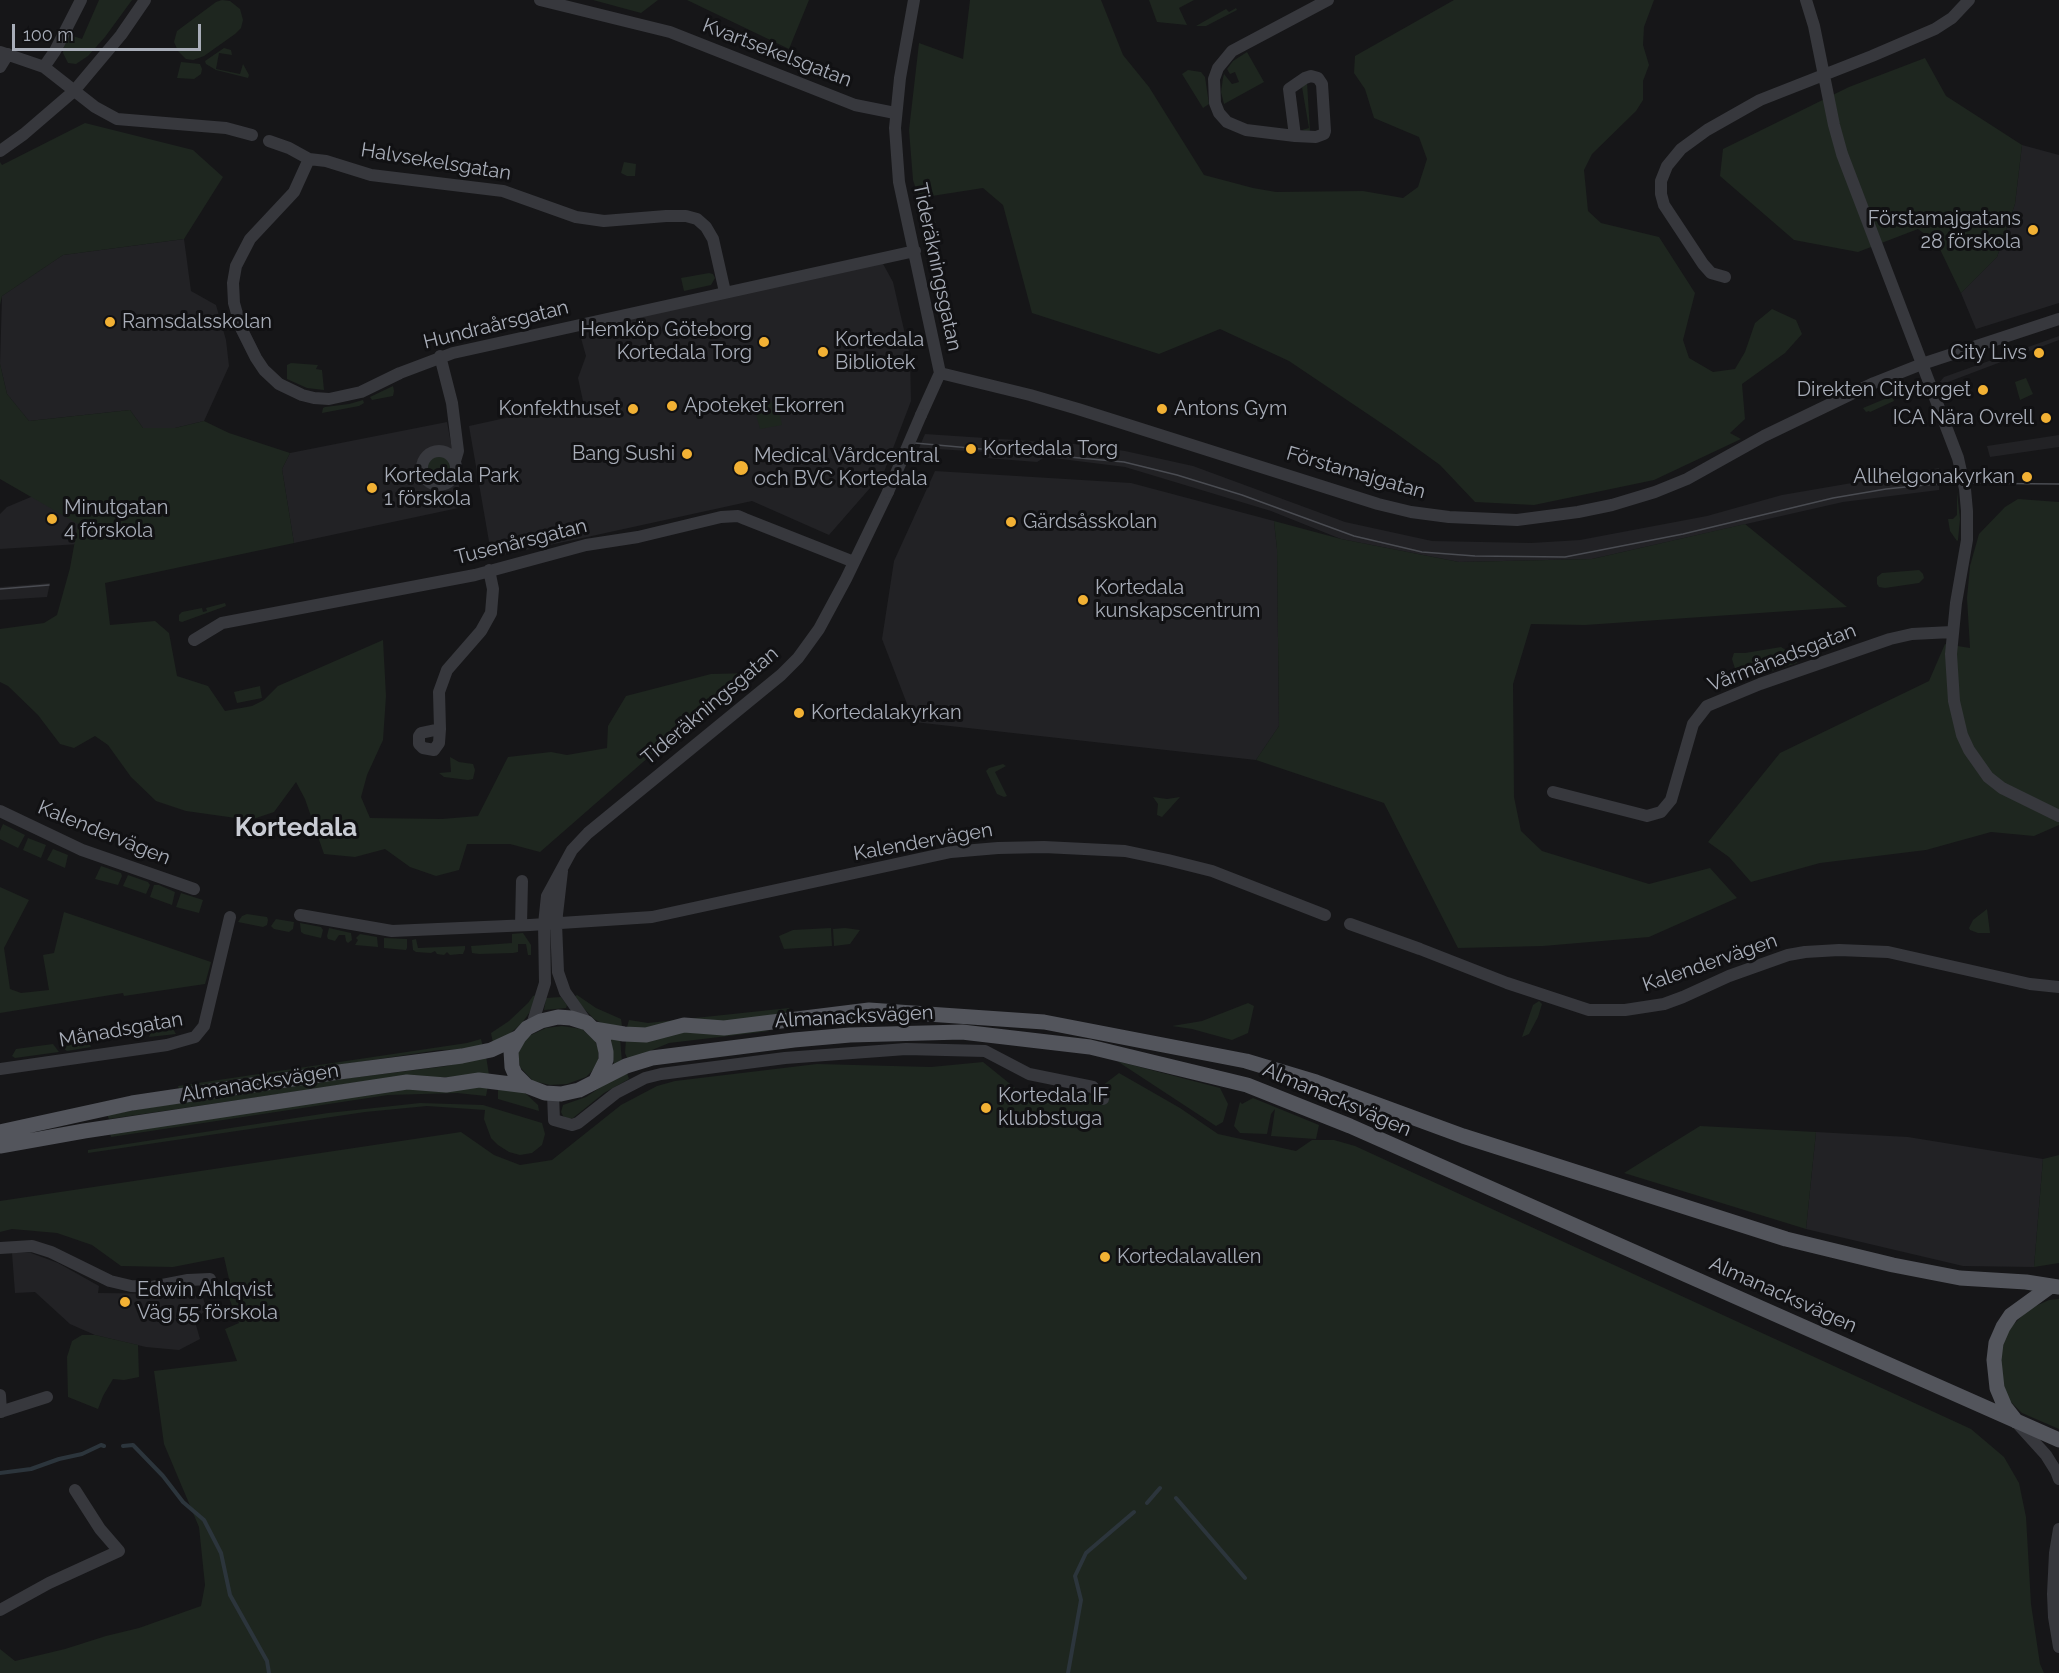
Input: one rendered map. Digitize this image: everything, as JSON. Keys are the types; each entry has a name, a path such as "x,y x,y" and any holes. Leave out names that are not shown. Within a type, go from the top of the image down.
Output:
{"main road":[{"name":"Almanacksvägen","path":"0,1132 132,1103 491,1050 519,1037 532,1025 548,1018 571,1018 591,1026 624,1034 646,1035 684,1026 724,1028 869,1010 1044,1022 1246,1061 1316,1082 1463,1136 1785,1239 1893,1265 1960,1278 2056,1284"},
{"path":"591,1026 603,1039 606,1052 605,1064 596,1080"},
{"name":"Almanacksvägen","path":"0,1146 84,1131 407,1083 446,1085 479,1080 527,1086 553,1094 579,1090 638,1061 652,1058 754,1044 850,1035 962,1032 1101,1050 1247,1085 1350,1126 2059,1440"},
{"path":"519,1037 511,1051 511,1062 515,1074 527,1086"},
{"path":"2017,1422 2005,1407 1997,1388 1994,1360 1996,1343 2011,1315 2056,1284"}],"street":[{"path":"44,67 55,51 81,0"},
{"path":"0,151 24,134 74,91 146,0"},
{"name":"Kvartsekelsgatan","path":"540,0 670,32 855,105 895,113"},
{"name":"Tideräkningsgatan","path":"532,1025 545,983 550,924 562,870 572,850 588,833 781,675 798,658 819,629 854,562 888,492 940,373 896,160 895,113 914,0"},
{"path":"1295,135 1289,89 1298,81 1314,76 1322,84 1325,132 1316,137 1295,135 1246,130 1227,122 1219,113 1215,103 1214,79 1218,68 1232,51 1328,0"},
{"path":"1806,0 1814,26 1834,124 1848,171 1958,458 1965,489 1968,511 1966,540 1952,632 1951,654 1957,718 1969,750 1988,777 2002,788 2059,816"},
{"path":"1725,277 1711,273 1703,264 1664,205 1661,181 1667,166 1681,149 1734,113 1935,29 1952,18 1969,0"},
{"path":"0,68 4,53 44,67 95,107 117,119 226,128 252,135"},
{"name":"Halvsekelsgatan","path":"269,141 289,148 309,159 326,161 385,178 496,189 528,199 559,213 585,219 604,221 686,216 697,219 706,227 713,239 725,292"},
{"name":"Hundraårsgatan","path":"309,159 294,192 250,239 236,266 233,283 234,303 242,328 264,370 279,384 302,395 328,399 361,392 440,356 915,251"},
{"name":"Förstamajgatan","path":"940,373 1030,395 1378,504 1411,512 1449,517 1517,520 1578,513 1655,492 1687,479 1764,436 1874,383 1922,364 2059,319"},
{"path":"440,356 452,403 458,451 455,461"},
{"name":"Tusenårsgatan","path":"194,639 222,623 327,604 489,570 586,546 730,516 745,519 854,562"},
{"path":"440,729 438,708 443,680 456,658 481,631 491,613 493,589 489,570"},
{"name":"Vårmånadsgatan","path":"1553,792 1647,816 1662,812 1671,800 1693,724 1707,706 1760,684 1890,639 1912,634 1952,632"},
{"name":"Kalendervägen","path":"0,811 82,850 194,889"},
{"name":"Kalendervägen","path":"300,915 392,931 521,926 652,917 951,852 1019,847 1125,851 1212,872 1325,915"},
{"path":"521,926 522,880"},
{"name":"Månadsgatan","path":"0,1069 167,1045 195,1037 204,1026 230,917"},
{"name":"Tideräkningsgatan","path":"550,924 558,972 565,992 591,1026"},
{"name":"Kalendervägen","path":"1350,924 1507,983 1589,1010 1637,1009 1664,1004 1729,976 1788,955 1839,950 1888,952 2030,984 2059,987"},
{"path":"553,1094 554,1120 572,1125 578,1123 616,1092 645,1078 677,1070 792,1057 906,1049 985,1051 1029,1074 1093,1087 1104,1099"},
{"path":"0,1248 32,1246 51,1252 110,1281 132,1286 152,1287 188,1280 210,1279"},
{"path":"0,1395 0,1412 47,1397"},
{"path":"2017,1422 2046,1455 2059,1479"},
{"path":"0,1610 49,1583 119,1551 100,1529 75,1490"},
{"path":"2059,1529 2053,1588 2054,1617 2059,1647"}],"shaded area":[{"path":"99,0 132,0 88,56 76,64 68,63 63,53 64,45 70,35 82,39"},
{"path":"222,0 230,1 240,9 243,20 241,28 204,56 193,60 186,59 178,51 174,42 177,31"},
{"path":"593,0 658,0 641,13"},
{"path":"687,0 809,0 789,49"},
{"path":"970,0 1101,0 1123,55 1149,87 1204,175 1276,192 1363,191 1403,198 1418,187 1427,159 1419,137 1374,118 1365,89 1354,73 1355,56 1454,0 1654,0 1644,27 1643,45 1649,65 1643,81 1643,100 1636,111 1592,154 1584,170 1588,211 1601,223 1659,237 1695,293 1683,340 1689,358 1713,372 1735,369 1745,352 1755,323 1772,309 1796,320 1802,334 1785,353 1742,384 1745,419 1730,433 1741,439 1654,480 1534,505 1475,502 1440,465 1393,431 1289,361 1220,329 1159,354 1032,313 1003,205 983,188 919,198 913,180 909,130 919,43 963,59"},
{"path":"1149,0 1194,0 1179,8 1187,25 1157,22"},
{"path":"1236,8 1237,10 1206,26 1196,26 1226,9 1229,12"},
{"path":"224,48 231,50 232,55 219,53 216,69 240,74 243,64 249,75 248,78 216,70 206,64 205,61"},
{"path":"1247,52 1264,82 1224,104 1221,92 1224,74 1232,84 1239,82 1235,72 1230,74 1227,69 1233,61"},
{"path":"1925,58 1946,96 2022,145 2015,204 1997,257 1961,293 1937,243 1918,229 1858,252 1794,240 1720,176 1723,149 1849,87"},
{"path":"181,62 200,64 201,74 194,79 177,78"},
{"path":"1188,70 1201,72 1205,77 1209,104 1203,108 1182,74"},
{"path":"1307,82 1310,132 1302,130 1309,128 1302,87"},
{"path":"85,123 193,150 223,177 184,239 63,255 2,296 0,305 0,162 2,165"},
{"name":"Förstamajgatans 28 förskola","path":"2022,145 2059,155 2059,303 1976,329 1961,293 1997,257 2015,204"},
{"path":"624,162 636,164 635,176 621,173"},
{"path":"935,221 936,223 928,225 933,248 927,249 920,223"},
{"name":"Ramsdalsskolan","path":"184,239 191,291 216,305 226,340 229,366 204,421 175,428 143,428 130,410 29,421 7,394 0,364 2,296 63,255"},
{"path":"882,262 893,282 910,356 911,401 884,472 829,535 752,501 497,556 491,553 469,426 583,401 578,378 586,356 579,331"},
{"path":"709,273 715,278 711,285 684,291 681,278"},
{"path":"2059,336 2059,340 1948,382 1941,395 1939,383 1944,377"},
{"path":"291,363 318,365 316,369 322,370 324,390 307,388 287,379 287,365"},
{"path":"0,364 7,394 29,421 130,410 143,428 175,428 204,421 229,433 290,453 282,469 294,543 105,583 110,625 155,621 169,633 177,676 208,686 225,711 252,706 264,700 278,686 383,640 386,696 383,740 367,775 361,797 370,818 442,819 478,816 508,757 551,752 567,755 607,748 608,726 626,696 711,674 754,673 666,742 540,852 510,844 467,844 459,870 436,876 410,867 385,849 355,857 324,854 305,799 296,782 274,812 250,820 186,811 156,801 131,777 108,745 95,736 74,748 60,744 38,715 8,686 0,682 0,629 44,623 57,615 70,568 78,524 0,479"},
{"path":"2026,378 2033,394 2020,400 2015,382"},
{"path":"393,386 393,396 372,400 370,397"},
{"path":"1892,396 1894,401 1870,412 1866,412 1863,408"},
{"path":"363,400 364,403 359,406 322,413 325,407"},
{"path":"777,401 782,425 760,429 754,406"},
{"name":"Kortedala Park 1 förskola","path":"447,422 463,507 294,543 282,469 290,453"},
{"path":"925,434 1075,444 1125,451 1193,466 1345,522 1432,541 1531,543 1580,540 1707,516 1782,495 1939,468 1939,490 1843,502 1592,559 1459,562 1341,539 1271,511 1125,467 1045,457 1037,462 986,458 986,452 919,448"},
{"path":"2059,435 2059,447 1990,457 1987,446"},
{"path":"440,455 449,458 452,467 449,476 440,479 431,476 428,467 431,458"},
{"name":"Kortedala kunskapscentrum","path":"935,471 1131,483 1274,521 1277,549 1279,726 1256,760 914,722 882,639 894,561"},
{"path":"1957,492 1960,519 1957,541 1950,531 1948,519 1953,519 1957,515"},
{"name":"Minutgatan 4 förskola","path":"38,494 53,509 70,510 95,543 0,549 0,514 7,507"},
{"path":"2018,499 2059,502 2059,825 2034,836 1991,832 1926,850 1820,863 1751,882 1729,857 1708,842 1780,753 1929,681 1945,644 1970,648 1967,598 1970,566 1979,534 2005,507"},
{"path":"1274,521 1341,539 1459,562 1592,559 1745,524 1847,607 1585,625 1531,624 1513,684 1514,797 1521,831 1542,851 1649,884 1710,868 1737,898 1649,937 1543,946 1458,948 1384,803 1256,760 1279,726 1277,549"},
{"path":"1919,570 1924,578 1919,583 1885,588 1877,584 1877,577 1882,573"},
{"path":"50,583 47,597 0,600 0,587"},
{"path":"225,603 226,606 182,622 179,621 179,615 182,612 202,608 203,612 207,611 206,608"},
{"path":"1781,647 1795,656 1797,663 1765,673 1764,668 1758,669 1750,673 1748,679 1738,678 1732,659 1734,653"},
{"path":"260,686 262,698 237,703 234,692"},
{"path":"450,757 459,762 473,764 475,770 473,779 444,777 439,773 451,772"},
{"path":"1003,764 1006,766 995,772 1007,796 1004,797 997,794 986,771"},
{"path":"1153,797 1167,799 1180,797 1162,817 1157,815 1158,804"},
{"path":"3,824 25,835 18,848 0,839"},
{"path":"28,838 46,845 41,858 23,850"},
{"path":"53,849 68,855 65,868 47,860"},
{"path":"101,866 121,873 118,885 95,879"},
{"path":"128,875 148,882 150,885 146,894 123,886"},
{"path":"154,885 175,892 172,905 150,897"},
{"path":"0,887 29,900 4,948 10,989 21,993 49,990 43,955 54,953 64,912 211,962 205,984 124,996 123,993 0,1013"},
{"path":"181,893 203,900 199,913 176,907"},
{"path":"1987,909 1990,933 1970,930 1973,920"},
{"path":"247,914 267,917 267,925 263,927 238,922 242,916"},
{"path":"276,919 294,922 293,929 289,932 274,929 271,926"},
{"path":"300,923 321,927 323,930 321,938 301,932"},
{"path":"329,928 351,933 352,940 348,943 345,935 339,935 335,941 328,939"},
{"path":"831,928 832,946 784,949 779,936 793,930"},
{"path":"833,929 860,930 850,944 834,946"},
{"path":"523,933 531,945 531,955 528,955 526,944 518,944 518,952 513,953 472,953 471,946 512,943 512,934"},
{"path":"360,934 377,937 378,947 355,945 358,940 356,938"},
{"path":"384,938 407,939 407,948 406,950 384,948"},
{"path":"416,939 418,948 465,946 465,949 463,954 450,955 447,952 444,955 437,954 435,951 416,952 413,950 412,940"},
{"path":"536,995 534,1006 522,1023 506,1037 493,1043 491,1033 509,1021"},
{"path":"577,995 596,1008 621,1019 622,1026 603,1024 594,1019 573,997"},
{"path":"561,997 567,1005 566,1008 544,1010 546,998"},
{"path":"1539,1001 1542,1004 1538,1017 1529,1034 1522,1037 1533,1005"},
{"path":"1248,1003 1254,1006 1248,1033 1232,1040 1172,1026 1202,1021"},
{"path":"789,1008 791,1011 732,1023 652,1030 627,1027 629,1020 648,1023"},
{"path":"562,1026 582,1029 595,1041 599,1050 594,1069 586,1077 567,1084 550,1085 533,1081 520,1067 518,1053 531,1035 546,1028"},
{"path":"173,1029 176,1034 149,1037 151,1032"},
{"path":"686,1030 770,1031 669,1043 628,1060 625,1053 626,1039"},
{"path":"620,1038 622,1062 614,1066 611,1039"},
{"path":"481,1039 483,1047 476,1049 439,1050 179,1089 178,1086 467,1043"},
{"path":"88,1040 91,1047 67,1051 63,1048 65,1043"},
{"path":"53,1044 59,1052 15,1058 12,1056 16,1049"},
{"path":"486,1056 489,1075 368,1081 109,1119 107,1115 326,1081 447,1066"},
{"path":"1117,1061 1220,1088 1228,1104 1223,1122 1216,1126"},
{"path":"983,1062 1030,1100 1077,1105 1119,1073 1180,1108 1218,1134 1296,1151 1312,1140 1334,1140 1355,1146 1971,1429 2004,1457 2019,1483 2026,1517 2031,1604 2040,1664 2044,1673 0,1673 0,1649 15,1661 139,1628 201,1606 205,1585 199,1527 164,1444 154,1371 237,1361 225,1329 239,1323 227,1293 229,1279 224,1257 173,1267 121,1266 92,1245 57,1233 12,1229 0,1232 0,1201 461,1132 494,1155 520,1165 552,1160 621,1105 657,1086 675,1081 817,1064 931,1067"},
{"path":"626,1070 629,1079 604,1093 573,1118 568,1120 563,1116 561,1112 563,1105 586,1097"},
{"path":"488,1086 486,1096 457,1093 388,1095 111,1137 110,1133 385,1090"},
{"path":"498,1087 524,1092 538,1105 539,1111 498,1099"},
{"path":"1253,1098 1319,1125 1316,1139 1271,1136 1275,1109 1271,1114 1267,1134 1240,1133 1234,1126 1240,1102 1242,1104"},
{"path":"420,1103 483,1105 542,1123 545,1134 542,1145 532,1153 520,1155 509,1152 491,1138 484,1119 485,1110 427,1106 365,1112 88,1153 88,1150 328,1113"},
{"path":"1700,1126 1816,1132 1806,1229 1624,1173"},
{"path":"1816,1132 1908,1137 2043,1159 2034,1267 1963,1266 1806,1229"},
{"path":"2059,1155 2059,1263 2034,1267 2043,1159"},
{"name":"Edwin Ahlqvist Väg 55 förskola","path":"12,1253 31,1253 58,1263 99,1286 98,1293 187,1294 203,1298 207,1310 197,1317 196,1325 200,1339 179,1350 146,1347 95,1335 70,1324 35,1292 15,1293"},
{"path":"2059,1299 2059,1429 2022,1413 2007,1398 2002,1386 1999,1352 2008,1330 2029,1309 2049,1300"},
{"path":"82,1335 95,1335 138,1345 139,1377 124,1380 113,1379 98,1409 68,1397 67,1357 72,1341"}],"waterway":[{"path":"0,1473 31,1469 82,1454 101,1445 104,1446"},
{"path":"123,1446 133,1445 163,1476 183,1502 204,1520 221,1553 230,1595 267,1661 269,1673"},
{"path":"1147,1503 1160,1488"},
{"path":"1176,1498 1245,1578"},
{"path":"1068,1673 1081,1600 1075,1576 1086,1553 1134,1512"}],"tram line":[{"path":"915,443 1124,462 1242,495 1354,536 1422,552 1475,556 1565,557 1683,534 1833,498 1886,489 1945,483 2059,484"},
{"path":"0,589 49,585"}],"place":[{"name":"Förstamajgatans 28 förskola","path":"2033,230"},
{"name":"Ramsdalsskolan","path":"110,322"},
{"name":"Hemköp Göteborg Kortedala Torg","path":"764,342"},
{"name":"Kortedala Bibliotek","path":"823,352"},
{"name":"City Livs","path":"2039,353"},
{"name":"Direkten Citytorget","path":"1983,390"},
{"name":"Apoteket Ekorren","path":"672,406"},
{"name":"Konfekthuset","path":"633,409"},
{"name":"Antons Gym","path":"1162,409"},
{"name":"ICA Nära Ovrell","path":"2046,418"},
{"name":"Kortedala Torg","path":"971,449"},
{"name":"Bang Sushi","path":"687,454"},
{"name":"Medical Vårdcentral och BVC Kortedala","path":"741,468"},
{"name":"Allhelgonakyrkan","path":"2027,477"},
{"name":"Kortedala Park 1 förskola","path":"372,488"},
{"name":"Minutgatan 4 förskola","path":"52,519"},
{"name":"Gärdsåsskolan","path":"1011,522"},
{"name":"Kortedala kunskapscentrum","path":"1083,600"},
{"name":"Kortedalakyrkan","path":"799,713"},
{"name":"Kortedala IF klubbstuga","path":"986,1108"},
{"name":"Kortedalavallen","path":"1105,1257"},
{"name":"Edwin Ahlqvist Väg 55 förskola","path":"125,1302"}],"district":[{"name":"Kortedala","path":"296,828"}]}
